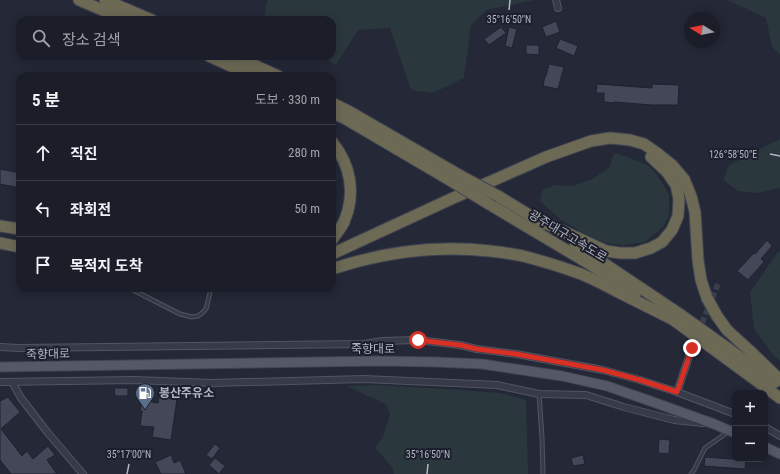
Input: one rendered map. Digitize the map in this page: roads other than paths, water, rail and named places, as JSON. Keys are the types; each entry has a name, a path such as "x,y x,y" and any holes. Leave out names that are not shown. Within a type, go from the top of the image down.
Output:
{"highway":[{"path":"79,0 117,16"},
{"path":"105,0 143,16"},
{"path":"211,60 231,72"},
{"path":"218,60 244,72"},
{"path":"243,60 269,72"},
{"name":"광주대구고속도로","path":"336,105 350,112 493,200 676,321 780,398"},
{"name":"광주대구고속도로","path":"336,115 456,178"},
{"path":"336,252 451,198 558,152 591,141 610,138 630,140 644,144 672,165 684,179 692,196 695,212 698,260 701,280 707,298 717,316 727,330 780,380"},
{"path":"336,258 547,162 593,146 609,144 626,146 644,152 667,172 676,185 679,199 678,216 672,230 662,242 635,253 606,251 538,220"},
{"path":"336,147 347,165 351,184 350,205 344,223 336,234"},
{"name":"광주대구고속도로","path":"493,200 538,220 607,264 682,315 780,386"},
{"path":"0,226 16,228"},
{"path":"0,243 16,246"},
{"path":"336,268 352,262 403,251 468,249 522,256 582,274 676,321"}],"main road":[{"name":"죽향대로","path":"0,367 379,361 482,364 562,376 607,386 714,424 732,432"},
{"path":"768,448 780,454"}],"street":[{"path":"556,0 558,8"},
{"path":"0,348 364,344 383,341 418,340 516,354 603,370 677,392 732,413"},
{"path":"677,392 692,348"},
{"path":"0,382 134,380 213,383 364,379 497,385 539,394 586,395 674,420 714,424"},
{"path":"12,382 21,398 48,433 83,474"},
{"path":"768,430 780,436"}],"lane":[{"path":"137,292 180,314 192,317 198,316 206,309 210,293"},
{"path":"539,394 543,474"},
{"path":"691,474 704,448 732,432"}],"tunnel":[{"path":"692,348 718,284"}],"place":[{"name":"봉산주유소","path":"145,410"}]}
